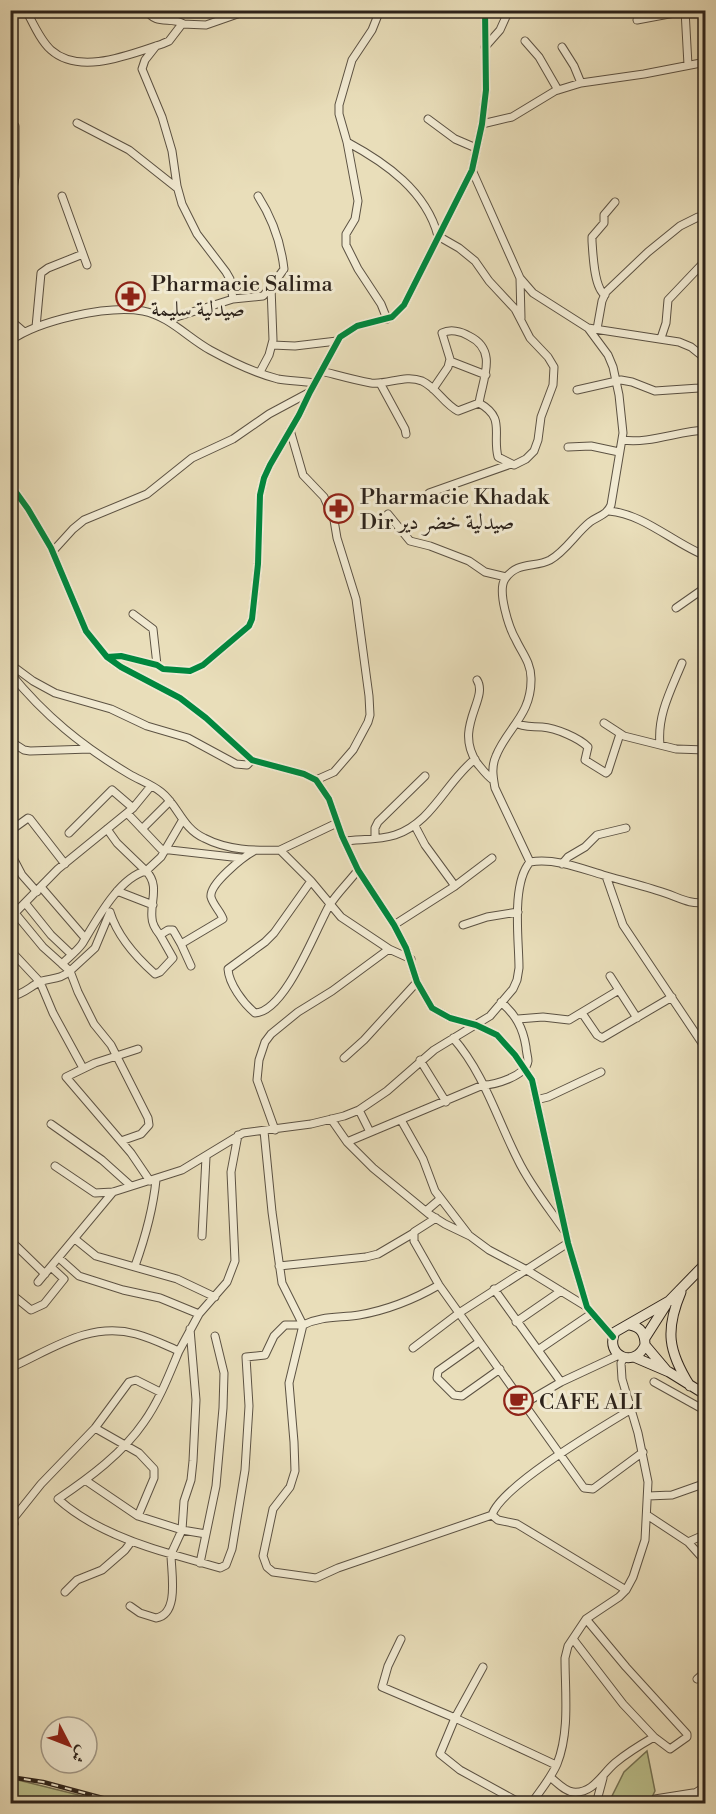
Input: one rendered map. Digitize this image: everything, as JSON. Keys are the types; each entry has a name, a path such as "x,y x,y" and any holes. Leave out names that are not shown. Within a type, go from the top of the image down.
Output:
{"street":[{"path":"26,10 43,40 53,52 75,60 110,61 156,46 169,41 178,27 184,24"},
{"path":"147,10 156,20 206,25 249,10"},
{"path":"380,10 372,30 356,51 343,88 339,114 347,142 358,201 356,219 346,234 345,245 381,304 387,319"},
{"path":"107,657 121,656 157,665 162,669 190,671 203,665 213,654 246,630 251,622 258,564 260,495 264,478 337,342 348,330 387,319 398,313 404,305 472,170 486,90 485,10"},
{"path":"485,47 500,30 509,10"},
{"path":"637,20 685,11 688,65"},
{"path":"525,41 539,57 558,90"},
{"path":"156,46 145,60 142,69 162,117 172,151 177,188 197,234 230,279 233,299"},
{"path":"562,47 574,66 580,83"},
{"path":"482,123 512,117 558,90 580,83 705,62 705,94"},
{"path":"428,119 455,139 476,148"},
{"path":"77,123 129,150 177,188"},
{"path":"10,210 15,176 15,126"},
{"path":"347,142 390,168 406,183 429,211 438,236 459,248 475,261 521,318 530,338 552,362 555,372 551,392 541,417 534,451 520,463 511,464 429,493"},
{"path":"472,170 520,278 539,297 588,328 608,355 619,395 623,433 609,511"},
{"path":"62,196 87,265"},
{"path":"167,320 233,299 263,296 283,273 277,238 258,196"},
{"path":"604,295 599,290 597,282 592,237 604,223 604,215 615,202"},
{"path":"597,329 604,295 648,252 680,226 698,217 705,221"},
{"path":"36,327 41,273 83,254"},
{"path":"661,338 666,323 668,300 705,260"},
{"path":"520,278 521,318"},
{"path":"260,372 272,345 274,323 271,287"},
{"path":"10,341 24,332 51,321 106,311 144,311 167,320 209,350 260,372 279,379 314,383"},
{"path":"10,320 24,332"},
{"path":"588,328 661,338 686,344 705,359"},
{"path":"433,389 450,361 442,333 450,331 466,334 479,342 488,359 479,403"},
{"path":"272,345 295,346 337,342"},
{"path":"450,361 486,375"},
{"path":"321,371 380,383 400,379 417,380 433,389 458,411 479,403"},
{"path":"577,390 616,380 632,382 655,391 699,388 705,385"},
{"path":"380,383 406,435"},
{"path":"52,551 72,529 84,520 147,494 183,463 233,439 269,414 310,392"},
{"path":"479,403 496,417 497,454 511,464"},
{"path":"290,430 303,475 324,497 334,520 337,538 356,599 369,696 368,722 353,750 334,772 316,780"},
{"path":"622,440 637,441 675,433 705,430"},
{"path":"568,447 591,446 619,452"},
{"path":"10,484 28,509 52,551 86,631 107,657 121,667 180,698 206,717 252,760 304,774 316,780 329,799 344,841 358,870 394,925 411,959 417,982 432,1008 450,1018 476,1025 497,1035 525,1068 532,1080 568,1243 589,1310"},
{"path":"530,862 495,788 494,780 493,766 496,756 518,724 526,707 532,677 515,639 503,598 501,588 506,577 528,564 547,562 554,558 584,527 609,511 625,512 638,518 705,556"},
{"path":"388,514 410,541 469,561 485,572 506,577"},
{"path":"676,608 705,587"},
{"path":"133,614 153,629 157,665"},
{"path":"660,745 660,723 664,704 682,663"},
{"path":"10,664 33,681 55,693 111,709 139,723 188,738 236,764 247,765 252,760"},
{"path":"203,665 211,672"},
{"path":"10,673 51,719 73,738 160,791 170,801 182,821 200,837 254,851 280,850 337,823"},
{"path":"477,680 480,690 469,724 468,736 475,759 494,780"},
{"path":"604,723 620,734 676,749 705,750 705,738"},
{"path":"518,724 549,729 583,743 588,749 585,759 606,773 620,734"},
{"path":"10,741 30,751 90,749"},
{"path":"344,841 394,836 415,826 463,768 475,759"},
{"path":"375,838 375,828 378,822 425,776"},
{"path":"13,916 65,864 130,810 151,786"},
{"path":"69,833 112,790 130,810 142,829 157,846 164,850 241,858"},
{"path":"142,829 170,801"},
{"path":"10,831 28,818 30,819 65,864"},
{"path":"62,964 85,938 117,891 135,875 146,872 161,857 182,821"},
{"path":"415,826 425,845 455,886"},
{"path":"562,864 597,835 626,828"},
{"path":"107,829 117,843 150,876 153,888 152,921 173,958 156,974 132,950 112,919 109,903"},
{"path":"280,850 349,923 389,949 411,959"},
{"path":"181,944 223,919 212,899 212,893 216,885 241,858 254,851"},
{"path":"10,852 22,875 85,938"},
{"path":"394,925 455,886 492,858"},
{"path":"55,1166 95,1193 113,1192 183,1170 238,1135 331,1119 358,1110 387,1091 420,1060 490,1016 513,989 519,968 520,884 530,862 543,861 562,864 635,882 692,903 705,902"},
{"path":"311,881 274,933 254,951 228,969 237,991 255,1013 263,1012 282,995 331,903 358,870"},
{"path":"606,876 623,925 705,1049"},
{"path":"117,891 153,905"},
{"path":"26,904 71,954"},
{"path":"10,907 13,916 70,971 94,1024 118,1057 150,1122 146,1131 121,1141"},
{"path":"10,997 24,993 40,982 57,979 70,971 95,948 110,912"},
{"path":"463,925 487,917 518,912"},
{"path":"160,935 172,930 191,966"},
{"path":"275,1130 256,1080 261,1052 271,1034 298,1012 332,991 389,949"},
{"path":"10,950 40,982 52,1013 83,1068"},
{"path":"610,976 637,1018"},
{"path":"344,1058 364,1040 417,982"},
{"path":"518,1019 543,1017 567,1020 619,990"},
{"path":"582,1012 597,1035 602,1038 672,998"},
{"path":"347,1142 483,1085 495,1085 525,1068 528,1062 525,1036 518,1019 501,1002"},
{"path":"453,1038 465,1052 483,1085 506,1137 529,1180 566,1233"},
{"path":"135,1266 154,1200 153,1180 67,1078 68,1075 83,1068 138,1049"},
{"path":"420,1060 446,1102"},
{"path":"536,1100 601,1072"},
{"path":"358,1110 370,1132"},
{"path":"331,1119 347,1142 391,1185 436,1218 525,1269 589,1310 613,1337"},
{"path":"401,1120 419,1151 440,1199 470,1236"},
{"path":"51,1124 102,1160 131,1186"},
{"path":"264,1131 282,1283 303,1325 289,1383 295,1471 290,1486 273,1509 263,1556 265,1563 273,1572 316,1578 338,1568 492,1515"},
{"path":"238,1135 231,1172 235,1261 227,1282 190,1329 143,1424 125,1444 85,1480 58,1499 79,1516 131,1542 200,1563 224,1567 232,1549 243,1480 249,1421 246,1358 265,1355 274,1336 285,1325 303,1325 323,1317 350,1317 390,1308 439,1285"},
{"path":"202,1236 206,1157"},
{"path":"38,1282 113,1192"},
{"path":"426,1211 440,1199"},
{"path":"279,1266 378,1254 436,1218"},
{"path":"412,1234 439,1285 584,1488 590,1490 643,1452"},
{"path":"75,1239 96,1256 177,1279 215,1297"},
{"path":"10,1240 45,1274"},
{"path":"413,1348 494,1289 568,1243"},
{"path":"59,1258 79,1276 123,1290 160,1298 200,1314"},
{"path":"599,1322 619,1328 630,1325 669,1301 705,1263"},
{"path":"10,1293 32,1310 44,1304 64,1279 51,1267"},
{"path":"682,1288 675,1309 670,1339 678,1366 690,1386"},
{"path":"494,1289 561,1382"},
{"path":"516,1322 561,1291"},
{"path":"525,1403 561,1382 626,1357 639,1355 669,1301"},
{"path":"538,1350 589,1310"},
{"path":"630,1325 640,1329 645,1342 669,1372"},
{"path":"619,1328 613,1337 613,1347 626,1357 669,1372 705,1395"},
{"path":"130,1606 140,1613 156,1618 170,1608 173,1592 171,1554 182,1530 184,1501 192,1470 195,1378 190,1329"},
{"path":"10,1368 89,1332 120,1331 138,1334 179,1351"},
{"path":"200,1563 216,1486 223,1408 224,1372 215,1335"},
{"path":"479,1342 438,1371 437,1378 454,1395 462,1396 500,1369"},
{"path":"531,1803 556,1765 565,1731 565,1658 568,1646 586,1619 619,1598 626,1590 633,1577 645,1540 648,1496 643,1452 620,1370 621,1363 626,1357"},
{"path":"14,1524 13,1519 41,1484 95,1428 129,1382 136,1380 160,1392"},
{"path":"654,1382 705,1411"},
{"path":"492,1515 494,1509 507,1496 560,1453 630,1410"},
{"path":"95,1428 125,1444 147,1460 154,1469 154,1478 138,1516"},
{"path":"85,1480 138,1516 182,1530 206,1534"},
{"path":"648,1496 672,1495 705,1483"},
{"path":"492,1515 498,1520 517,1524 626,1590"},
{"path":"647,1515 688,1542 705,1562"},
{"path":"688,1542 705,1534"},
{"path":"65,1592 77,1580 102,1570 131,1542"},
{"path":"573,1639 623,1704 654,1737 670,1749 687,1737 687,1734 586,1619"},
{"path":"401,1639 388,1666 382,1687 556,1765"},
{"path":"483,1667 440,1750 442,1756 460,1770 522,1803"},
{"path":"697,1679 705,1671"},
{"path":"550,1777 565,1789 573,1792 587,1790 612,1766 654,1737"},
{"path":"596,1803 604,1775"},
{"path":"688,1803 693,1793 705,1786"},
{"path":"655,1799 693,1793"}],"green space":[{"path":"647,1751 655,1791 649,1803 608,1804 624,1772"},
{"path":"10,1778 111,1803 11,1803"}],"railway":[{"path":"10,1777 43,1782 125,1804"}],"cycle path":[{"path":"107,657 121,656 157,665 163,669 190,671 203,665 249,626 252,619 258,564 260,495 270,465 340,337 357,326 392,317 404,305 472,170 482,124 486,90 485,10"},
{"path":"10,484 51,548 86,631 107,657 121,667 180,698 206,718 252,760 304,774 316,780 329,799 342,836 358,870 394,925 406,948 417,982 432,1008 450,1018 476,1025 497,1035 515,1055 532,1080 568,1243 587,1307 613,1337"}],"place":[{"name":"Pharmacie Salima صيدلية سليمة","path":"130,296"},
{"name":"Pharmacie Khadak Dir صيدلية خضر دير","path":"339,509"},
{"name":"CAFE ALI","path":"518,1401"}]}
